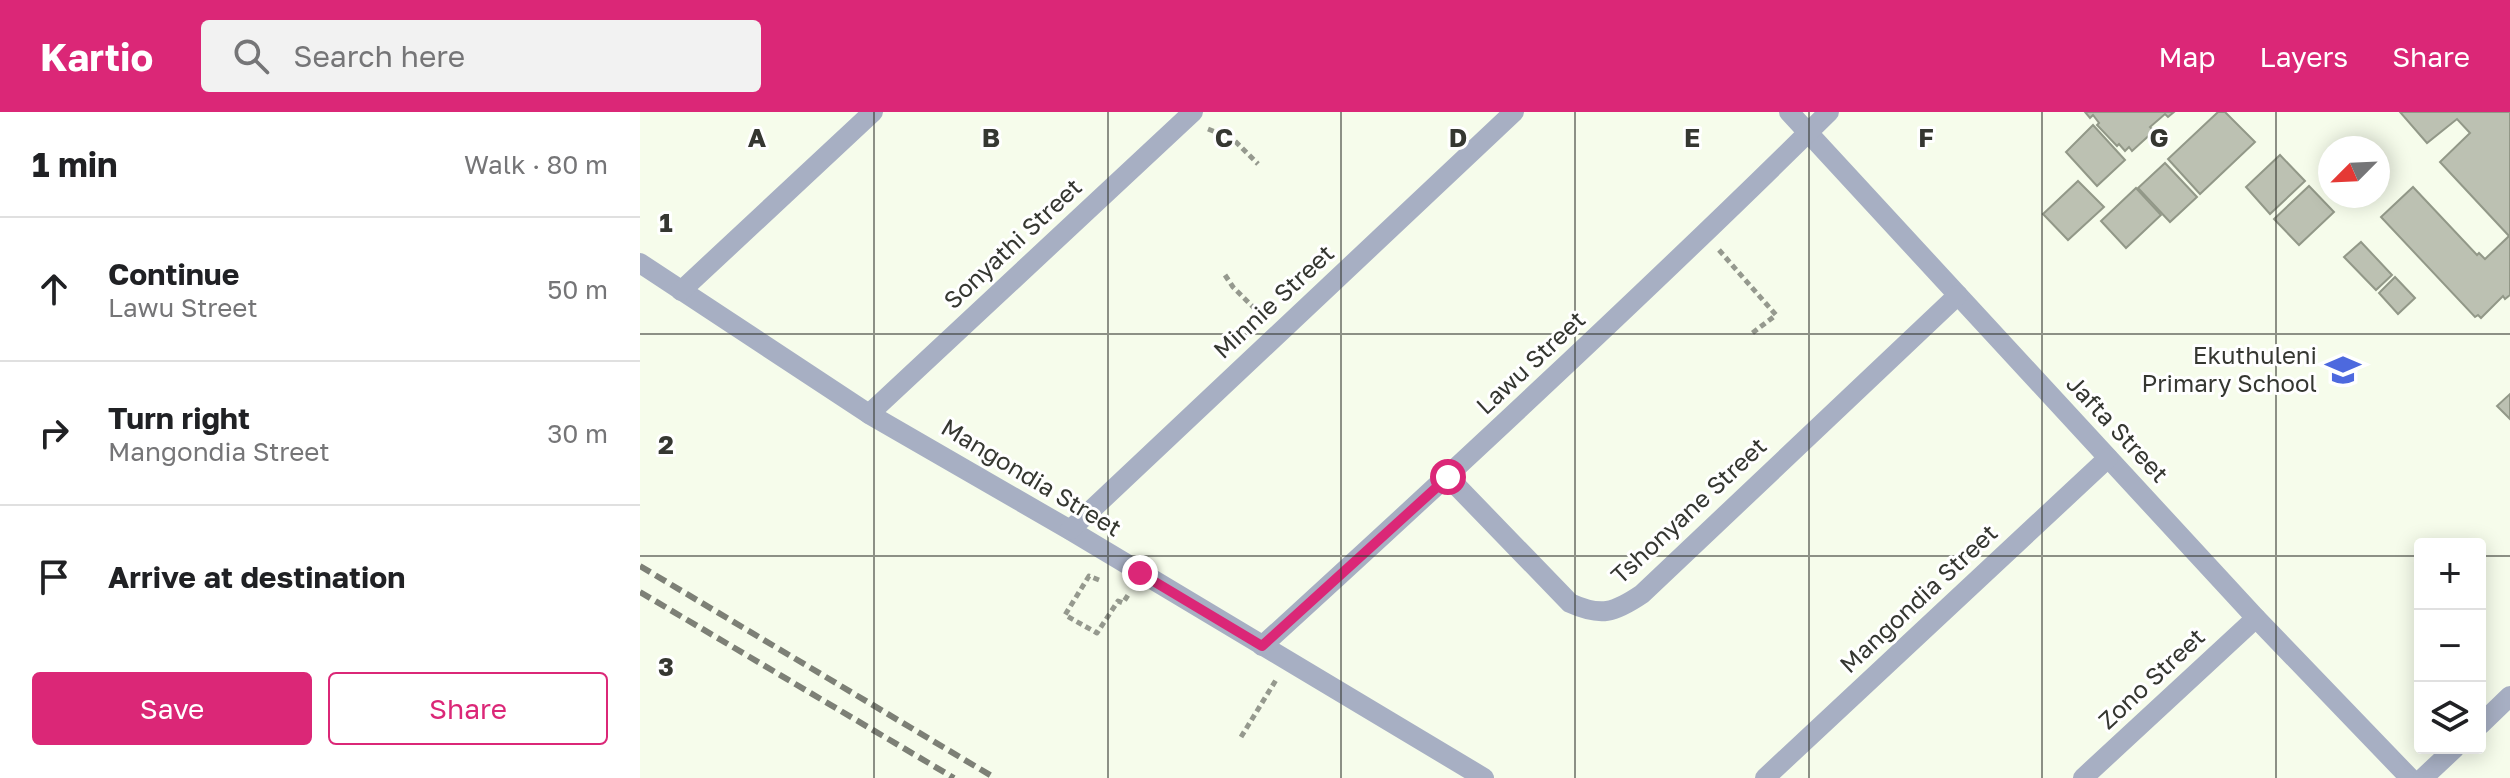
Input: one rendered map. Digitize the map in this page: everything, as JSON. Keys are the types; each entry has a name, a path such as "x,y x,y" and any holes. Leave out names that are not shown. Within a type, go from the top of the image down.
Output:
{"street":[{"path":"681,291 873,112"},
{"name":"Minnie Street","path":"1070,530 1514,112"},
{"name":"Jafta Street","path":"1789,112 2256,618 2410,778"},
{"name":"Lawu Street","path":"1262,646 1448,477 1705,235 1829,112"},
{"name":"Sonyathi Street","path":"869,414 1189,116"},
{"name":"Mangondia Street","path":"640,263 869,414 1070,530 1484,778"},
{"name":"Tshonyane Street","path":"1448,477 1570,603 1588,611 1606,613 1623,607 1653,583 1958,295"},
{"name":"Mangondia Street","path":"1765,778 2108,458"},
{"name":"Zono Street","path":"2083,778 2256,618"},
{"path":"2486,719 2510,696"},
{"path":"2423,778 2449,754"}],"path":[{"path":"1189,116 1233,139 1258,164"},
{"path":"1705,235 1776,315 1751,334"},
{"path":"1225,275 1233,287 1280,332"},
{"path":"1114,558 1100,580 1089,576 1065,615 1097,633 1118,601 1123,603 1140,573"},
{"path":"1241,737 1277,679 1289,686 1313,677"}],"building":[{"path":"2085,112 2174,112 2168,117 2165,114 2150,127 2154,131 2132,151 2129,147 2125,151 2097,125 2099,123 2093,115 2090,118"},
{"path":"2218,112 2225,112 2255,142 2200,194 2168,159"},
{"path":"2400,112 2510,112 2510,295 2505,299 2503,296 2481,318 2478,315 2475,317 2381,217 2413,187 2477,255 2479,253 2485,259 2509,236 2440,162 2470,133 2457,119 2427,143"},
{"path":"2093,125 2125,160 2097,186 2066,152"},
{"path":"2280,155 2305,181 2270,214 2246,187"},
{"path":"2165,163 2197,197 2170,222 2138,188"},
{"path":"2078,181 2104,207 2068,240 2043,214"},
{"path":"2309,186 2318,195 2318,208 2330,208 2334,212 2299,245 2274,219"},
{"path":"2136,188 2161,215 2126,248 2101,221"},
{"path":"2361,242 2392,275 2376,290 2344,257"},
{"path":"2395,277 2415,298 2398,314 2379,293"},
{"path":"2510,394 2510,419 2497,406"}],"railway":[{"path":"640,566 995,778"},
{"path":"640,592 954,778"}],"place":[{"name":"Ekuthuleni Primary School","path":"2343,370"}],"route":[{"path":"1140,573 1262,646 1448,477"}]}
